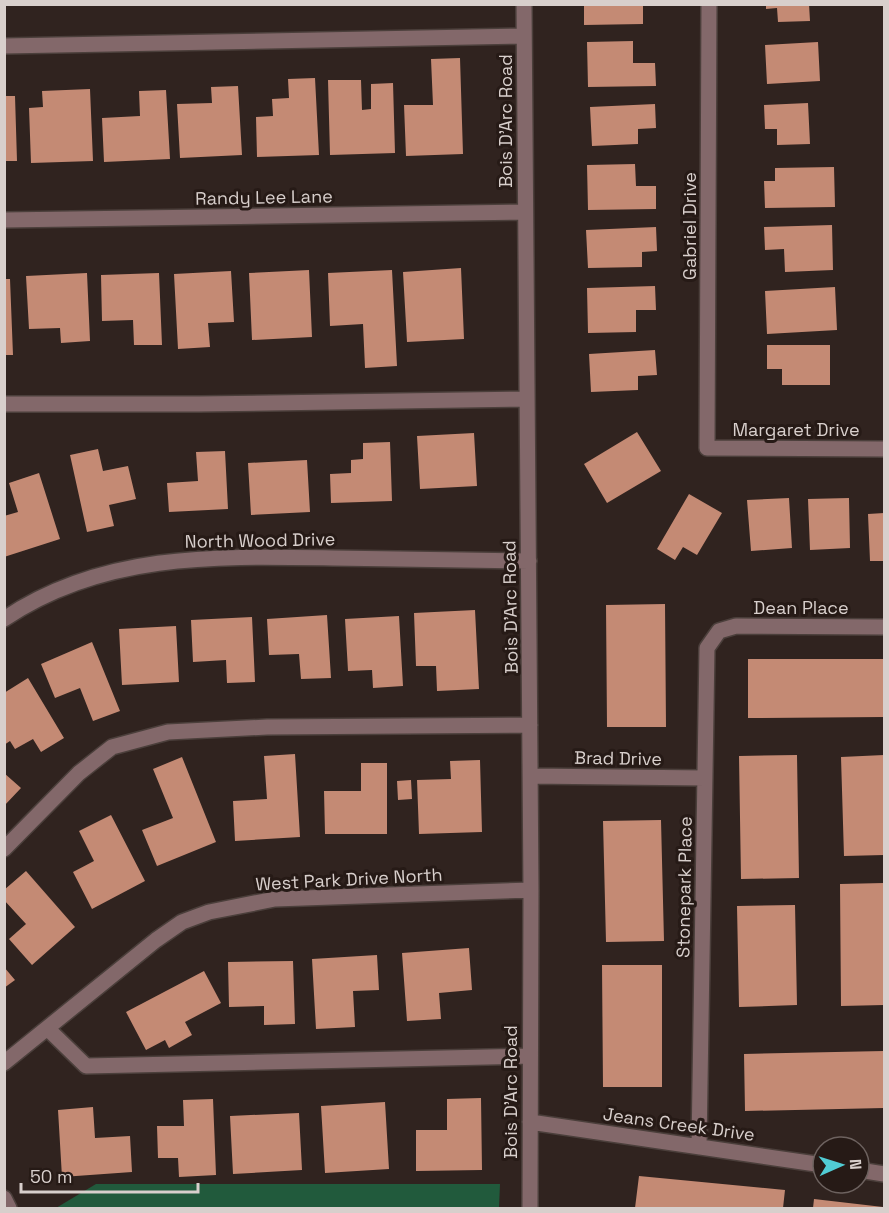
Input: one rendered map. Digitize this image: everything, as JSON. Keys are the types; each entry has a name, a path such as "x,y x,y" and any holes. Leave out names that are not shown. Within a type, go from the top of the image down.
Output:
{"street":[{"name":"Bois D'Arc Road","path":"524,4 531,777 530,1209"},
{"name":"Gabriel Drive","path":"707,448 709,4"},
{"path":"4,46 524,36"},
{"name":"Randy Lee Lane","path":"4,220 525,212"},
{"path":"4,404 199,404 527,399"},
{"name":"Margaret Drive","path":"707,448 885,450"},
{"name":"North Wood Drive","path":"4,619 78,580 130,566 173,561 226,556 529,561"},
{"name":"Dean Place","path":"719,631 736,626 885,627"},
{"name":"Stonepark Place","path":"699,1147 707,648 719,631"},
{"path":"4,849 78,773 112,747 168,732 267,727 530,725"},
{"name":"Brad Drive","path":"531,777 705,778"},
{"name":"West Park Drive North","path":"4,1063 156,940 182,922 209,912 275,899 531,890"},
{"path":"48,1029 86,1066 530,1056"},
{"name":"Jeans Creek Drive","path":"530,1122 811,1163"},
{"path":"4,1198 9,1209"}],"green space":[{"path":"96,1184 500,1184 499,1208 56,1208"}],"building":[{"path":"584,4 643,4 643,24 584,25"},
{"path":"766,4 809,4 810,21 778,22 777,8 766,9"},
{"path":"633,41 633,63 655,63 656,86 588,87 587,42"},
{"path":"818,42 820,81 767,84 765,45"},
{"path":"460,58 463,154 406,156 404,105 433,105 431,59"},
{"path":"315,78 319,155 257,157 256,117 273,116 272,99 289,98 288,79"},
{"path":"328,80 361,80 362,110 371,109 371,84 393,83 395,153 330,155"},
{"path":"238,86 242,155 180,158 177,104 212,103 211,87"},
{"path":"90,89 93,161 31,163 29,108 43,107 42,91"},
{"path":"166,90 170,159 104,162 102,118 140,116 139,91"},
{"path":"4,96 15,96 17,161 4,161"},
{"path":"808,103 810,144 777,145 777,129 765,129 764,105"},
{"path":"655,104 656,128 638,129 638,144 592,146 590,107"},
{"path":"635,164 636,186 656,186 656,209 588,210 587,165"},
{"path":"834,167 835,207 765,208 764,181 775,181 775,168"},
{"path":"832,225 833,270 785,272 784,249 765,250 764,227"},
{"path":"656,227 657,251 642,252 642,267 588,268 586,230"},
{"path":"461,268 464,339 407,342 403,272"},
{"path":"309,270 312,337 252,340 249,273"},
{"path":"392,270 397,366 365,368 363,324 330,326 328,273"},
{"path":"231,271 234,322 208,323 210,347 178,349 174,274"},
{"path":"87,273 90,341 61,343 60,328 29,329 26,276"},
{"path":"159,273 162,345 134,345 133,320 102,321 101,275"},
{"path":"5,279 10,279 13,355 5,355"},
{"path":"655,286 656,310 636,310 636,332 588,333 587,288"},
{"path":"835,287 837,330 767,334 765,291"},
{"path":"767,345 830,345 830,385 782,385 782,369 767,369"},
{"path":"655,350 657,375 638,376 638,390 591,392 589,354"},
{"path":"637,432 661,471 607,503 584,464"},
{"path":"474,433 477,486 420,489 417,436"},
{"path":"390,442 392,501 331,503 330,474 351,473 351,460 363,459 363,443"},
{"path":"98,449 103,471 128,466 136,499 109,505 114,526 87,532 70,455"},
{"path":"225,451 228,509 169,512 167,483 198,481 196,452"},
{"path":"307,460 310,512 251,515 248,463"},
{"path":"39,473 60,539 4,557 4,516 18,512 9,483"},
{"path":"689,494 722,513 697,555 683,547 675,560 657,549"},
{"path":"789,498 792,548 751,551 747,500"},
{"path":"849,498 850,548 810,550 808,499"},
{"path":"884,513 884,561 870,561 868,514"},
{"path":"665,604 666,727 607,727 606,605"},
{"path":"475,610 479,689 437,691 436,666 416,666 414,613"},
{"path":"327,615 331,678 301,679 299,654 269,655 267,619"},
{"path":"399,616 403,686 373,688 372,670 348,671 345,619"},
{"path":"252,617 255,682 227,683 226,660 193,662 191,620"},
{"path":"176,626 179,682 122,685 119,629"},
{"path":"92,642 120,711 93,721 80,688 55,698 41,664"},
{"path":"748,659 884,659 884,717 748,718"},
{"path":"28,678 64,738 41,752 33,739 15,749 10,741 4,745 4,693"},
{"path":"295,754 300,837 235,841 233,801 267,799 264,756"},
{"path":"797,755 799,878 741,879 739,756"},
{"path":"884,755 884,855 844,856 841,757"},
{"path":"182,757 216,842 157,866 142,830 173,818 153,769"},
{"path":"480,760 482,832 419,834 417,780 451,779 450,761"},
{"path":"361,763 387,763 387,834 325,834 324,791 361,791"},
{"path":"4,773 21,788 4,806"},
{"path":"411,780 412,799 398,800 397,781"},
{"path":"111,815 145,881 92,909 73,872 94,861 79,831"},
{"path":"661,820 664,941 606,942 603,821"},
{"path":"26,871 75,927 32,965 9,939 26,924 4,900 4,890"},
{"path":"884,883 884,1005 841,1006 840,884"},
{"path":"795,905 797,1005 739,1007 737,906"},
{"path":"469,948 472,990 439,993 441,1019 407,1021 402,953"},
{"path":"377,955 379,990 353,991 355,1027 316,1029 312,959"},
{"path":"293,961 295,1024 264,1025 264,1006 229,1007 228,962"},
{"path":"602,965 662,965 662,1087 603,1087"},
{"path":"4,967 15,980 4,988"},
{"path":"204,971 221,1003 185,1022 192,1035 169,1048 165,1040 146,1050 126,1012"},
{"path":"884,1051 884,1108 745,1111 744,1054"},
{"path":"481,1098 482,1170 416,1171 416,1130 447,1130 447,1099"},
{"path":"213,1099 216,1175 179,1177 178,1158 158,1158 157,1126 184,1126 183,1100"},
{"path":"385,1102 389,1169 325,1173 321,1106"},
{"path":"93,1107 95,1138 130,1136 132,1172 62,1177 58,1110"},
{"path":"299,1113 302,1170 233,1174 230,1116"},
{"path":"639,1176 785,1190 783,1208 635,1208"},
{"path":"814,1199 883,1207 883,1208 813,1208"}]}
